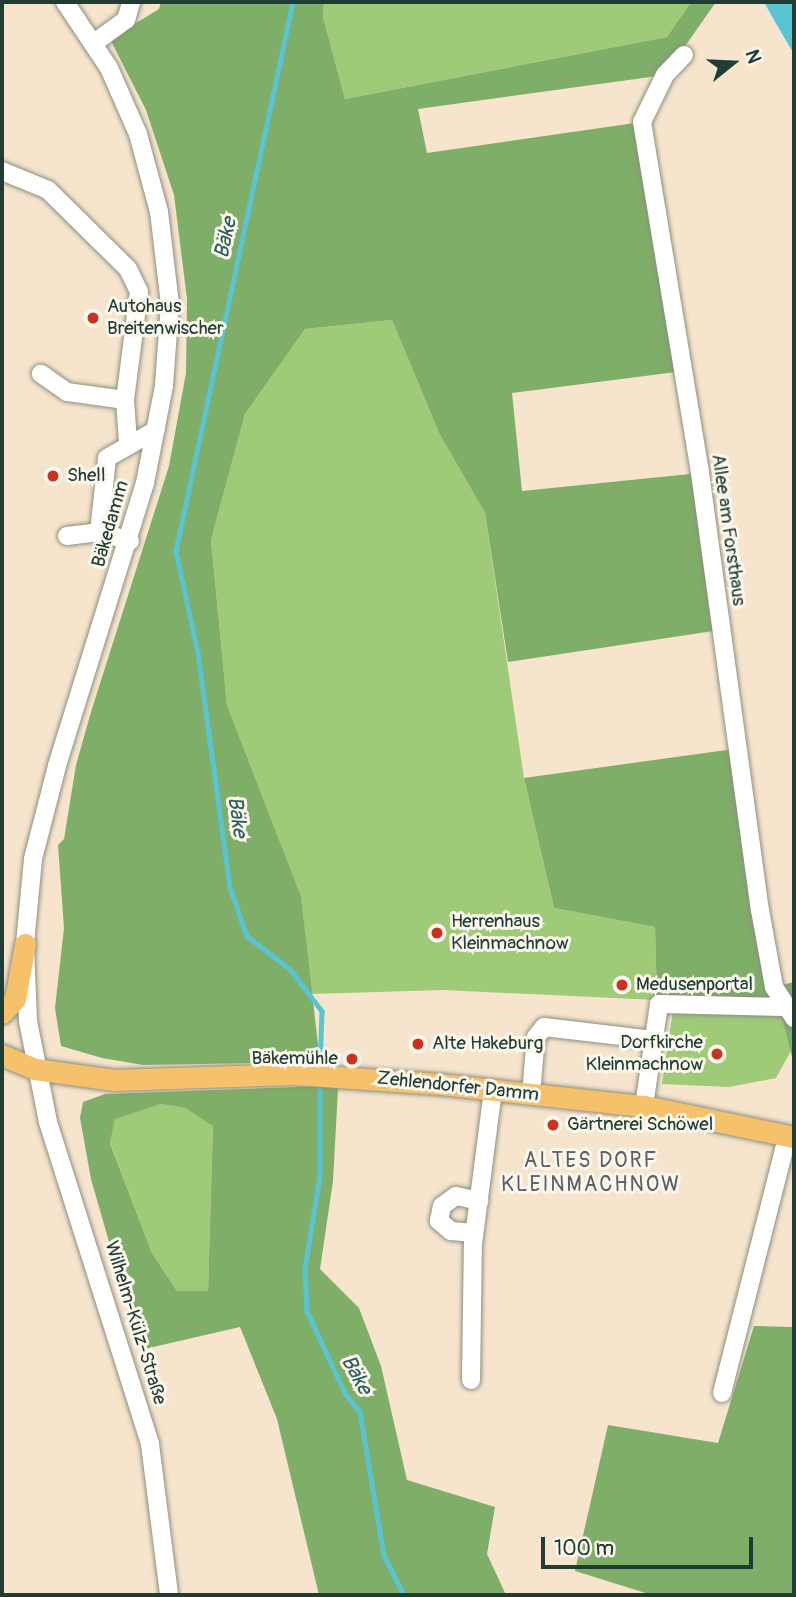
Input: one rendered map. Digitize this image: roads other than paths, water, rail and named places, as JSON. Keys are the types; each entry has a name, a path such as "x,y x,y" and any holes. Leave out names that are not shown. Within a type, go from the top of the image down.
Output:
{"main road":[{"path":"2,1013 15,999 25,944"},
{"name":"Zehlendorfer Damm","path":"2,1055 35,1069 160,1082 293,1074 493,1090 644,1107 791,1136"}],"street":[{"name":"Bäkedamm","path":"35,1069 25,944 38,833 130,541 156,430 170,304 159,212 138,134 94,43 65,2"},
{"path":"94,43 126,20 131,2"},
{"name":"Allee am Forsthaus","path":"684,55 665,75 642,122 700,472 760,910 774,987 789,1013"},
{"path":"2,171 48,190 128,269 139,292 125,401 128,442"},
{"path":"41,374 67,393 125,401"},
{"path":"99,532 107,457 128,442 141,441 156,430"},
{"path":"67,536 99,532 130,541"},
{"path":"644,1107 659,1004 789,1013"},
{"path":"531,1094 536,1037 544,1027 655,1040"},
{"name":"Wilhelm-Külz-Straße","path":"35,1069 51,1134 150,1444 169,1595"},
{"path":"471,1380 474,1233 493,1090"},
{"path":"722,1393 791,1136"},
{"path":"474,1233 451,1231 439,1221 442,1206 456,1196 479,1201"}],"water":[{"path":"764,2 794,2 794,54 774,20"}],"waterway":[{"name":"Bäke","path":"293,2 176,551 198,653 230,887 247,936 290,969 322,1011 320,1068"},
{"name":"Bäke","path":"320,1081 320,1176 305,1269 307,1311 345,1393 360,1412 384,1555 404,1595"}],"place":[{"name":"Autohaus Breitenwischer","path":"93,318"},
{"name":"Shell","path":"53,476"},
{"name":"Herrenhaus Kleinmachnow","path":"437,933"},
{"name":"Medusenportal","path":"622,985"},
{"name":"Alte Hakeburg","path":"418,1044"},
{"name":"Dorfkirche Kleinmachnow","path":"717,1054"},
{"name":"Bäkemühle","path":"352,1059"},
{"name":"Gärtnerei Schöwel","path":"553,1125"}],"district":[{"name":"ALTES DORF KLEINMACHNOW","path":"591,1173"}]}
